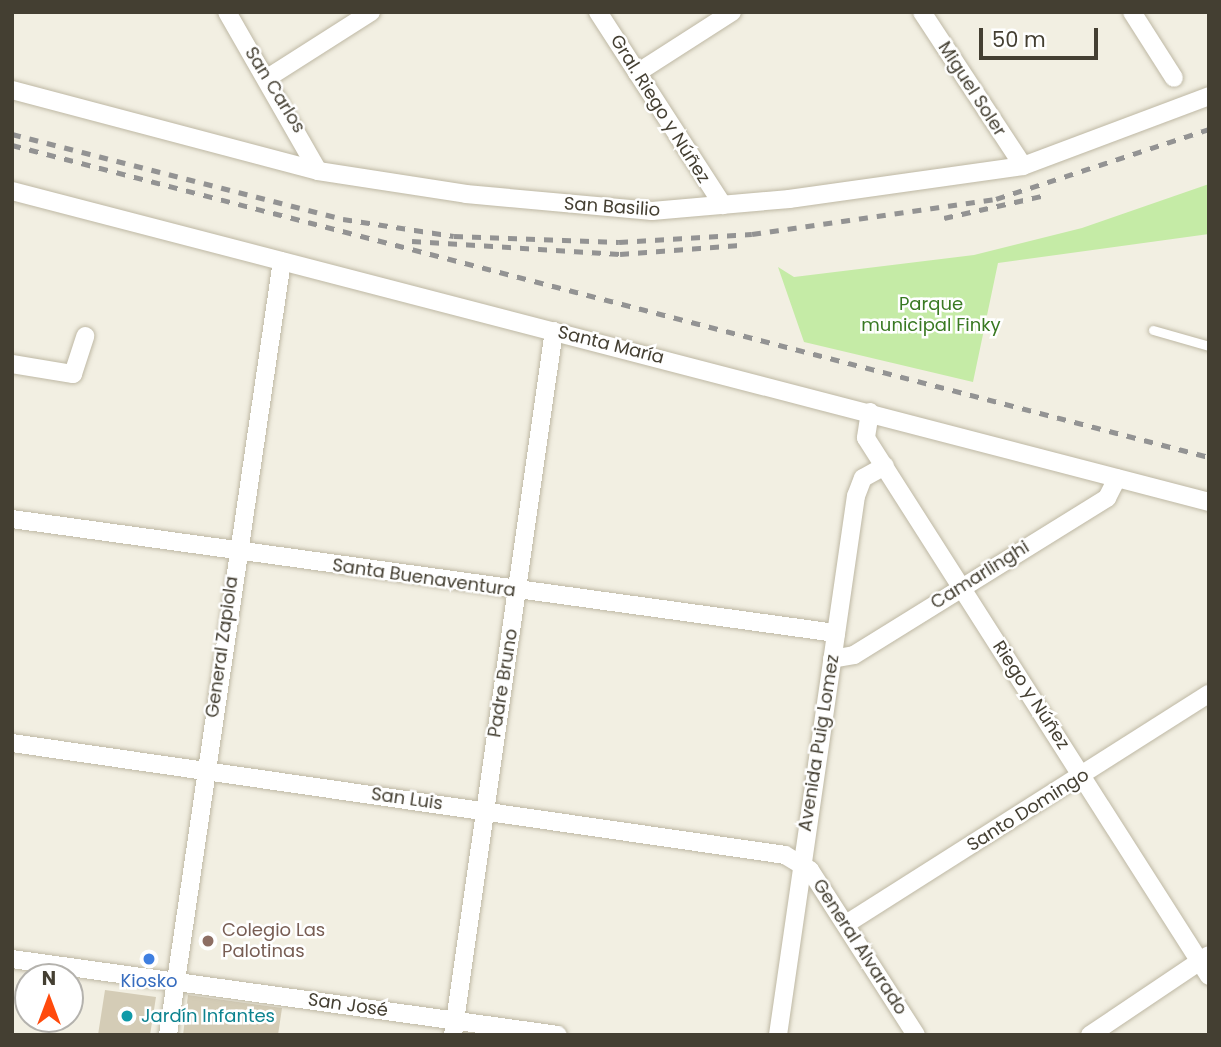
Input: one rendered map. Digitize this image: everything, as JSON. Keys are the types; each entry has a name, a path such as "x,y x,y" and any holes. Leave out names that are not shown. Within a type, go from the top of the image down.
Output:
{"street":[{"name":"San Carlos","path":"227,12 269,77 318,171"},
{"path":"269,77 371,12"},
{"name":"Gral. Riego y Núñez","path":"598,12 723,205"},
{"path":"637,73 732,12"},
{"name":"Miguel Soler","path":"922,12 1023,166"},
{"path":"1132,12 1174,78"},
{"name":"San Basilio","path":"12,90 318,171 561,204 652,211 723,205 1023,166 1209,96"},
{"name":"Santa María","path":"13,196 282,261 1209,502"},
{"name":"General Zapiola","path":"168,1035 235,552 282,261"},
{"name":"Padre Bruno","path":"454,1027 554,331"},
{"path":"12,364 73,374 85,336"},
{"name":"Riego y Núñez","path":"870,412 866,438 1206,964"},
{"name":"Avenida Puig Lomez","path":"778,1035 801,861 859,485 885,466"},
{"name":"Camarlinghi","path":"832,659 854,655 1107,498 1117,478"},
{"name":"Santa Buenaventura","path":"12,519 235,552 836,633"},
{"name":"Santo Domingo","path":"846,924 1084,776 1209,694"},
{"name":"San Luis","path":"12,743 484,810 801,861"},
{"name":"General Alvarado","path":"801,861 846,924 916,1035"},
{"name":"San José","path":"12,959 176,982 454,1027 558,1035"},
{"path":"1090,1035 1206,964"}],"lane":[{"path":"1153,330 1209,346"}],"green space":[{"name":"Parque municipal Finky","path":"1209,184 1209,234 998,263 973,382 804,342 778,267 794,277 974,255 1082,228"}],"building":[{"name":"Jardín Infantes","path":"105,990 156,997 150,1035 98,1035"},
{"path":"188,995 282,1008 278,1035 183,1035"}],"railway":[{"path":"12,134 343,219 454,236 619,242 752,234 996,199 1209,129"},
{"path":"12,145 1209,457"},
{"path":"944,218 1046,195"},
{"path":"412,241 620,254 740,245"}],"place":[{"name":"Colegio Las Palotinas","path":"208,941"},
{"name":"Kiosko","path":"149,959"},
{"name":"Jardín Infantes","path":"127,1016"}]}
